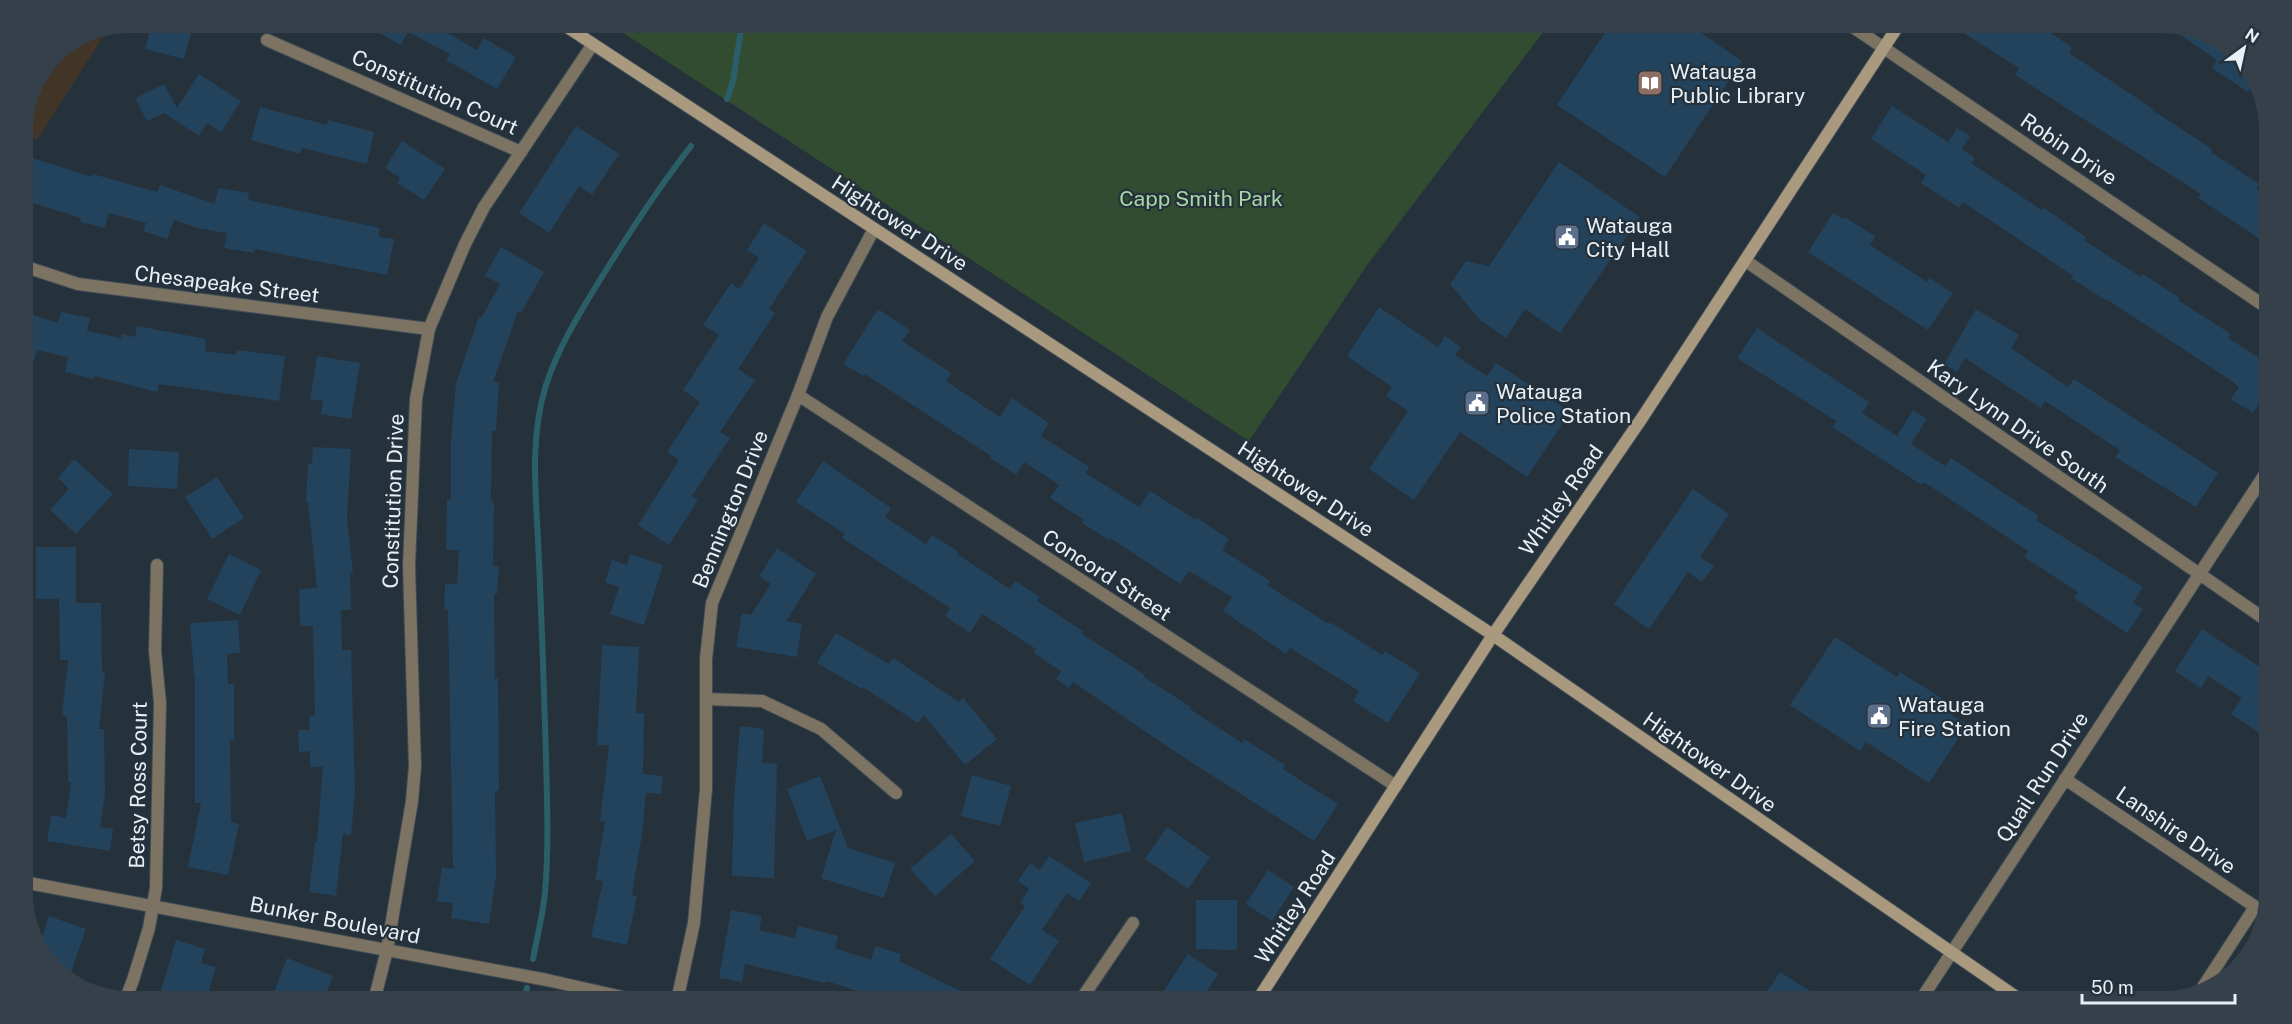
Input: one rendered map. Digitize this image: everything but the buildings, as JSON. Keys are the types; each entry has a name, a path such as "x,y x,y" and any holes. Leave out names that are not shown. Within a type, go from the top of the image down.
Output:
{"main road":[{"name":"Hightower Drive","path":"577,33 1493,635 2006,991"},
{"name":"Whitley Road","path":"1264,991 1493,635 1642,418 1893,33"}],"street":[{"name":"Robin Drive","path":"1863,33 2259,302"},
{"name":"Constitution Court","path":"267,40 521,152"},
{"name":"Constitution Drive","path":"377,991 387,950 412,801 415,766 409,566 416,399 429,329 465,244 484,207 593,44"},
{"name":"Bennington Drive","path":"679,991 694,923 706,789 706,659 712,603 798,395 827,317 874,229"},
{"name":"Kary Lynn Drive South","path":"1746,261 2198,575 2259,615"},
{"name":"Chesapeake Street","path":"33,269 78,285 429,329"},
{"name":"Concord Street","path":"798,395 1396,786"},
{"name":"Quail Run Drive","path":"1927,991 2259,483"},
{"name":"Betsy Ross Court","path":"129,991 146,938 156,888 160,703 155,651 157,565"},
{"path":"706,699 762,701 820,729 896,793"},
{"name":"Lanshire Drive","path":"2065,779 2258,908"},
{"name":"Bunker Boulevard","path":"33,884 547,980 594,991"},
{"path":"2209,979 2257,914"},
{"path":"1087,991 1133,923"}],"shaded area":[{"path":"103,37 37,140 33,137 36,104 49,76 61,61 76,49"}],"green space":[{"name":"Capp Smith Park","path":"623,33 1542,33 1368,264 1249,441"}],"waterway":[{"path":"727,99 733,81 740,33"},
{"path":"533,959 544,901 547,841 544,683 535,473 540,407 556,360 581,311 641,216 691,146"}],"place":[{"name":"Watauga Public Library","path":"1650,83"},
{"name":"Watauga City Hall","path":"1567,237"},
{"name":"Watauga Police Station","path":"1477,403"},
{"name":"Watauga Fire Station","path":"1879,716"}]}
